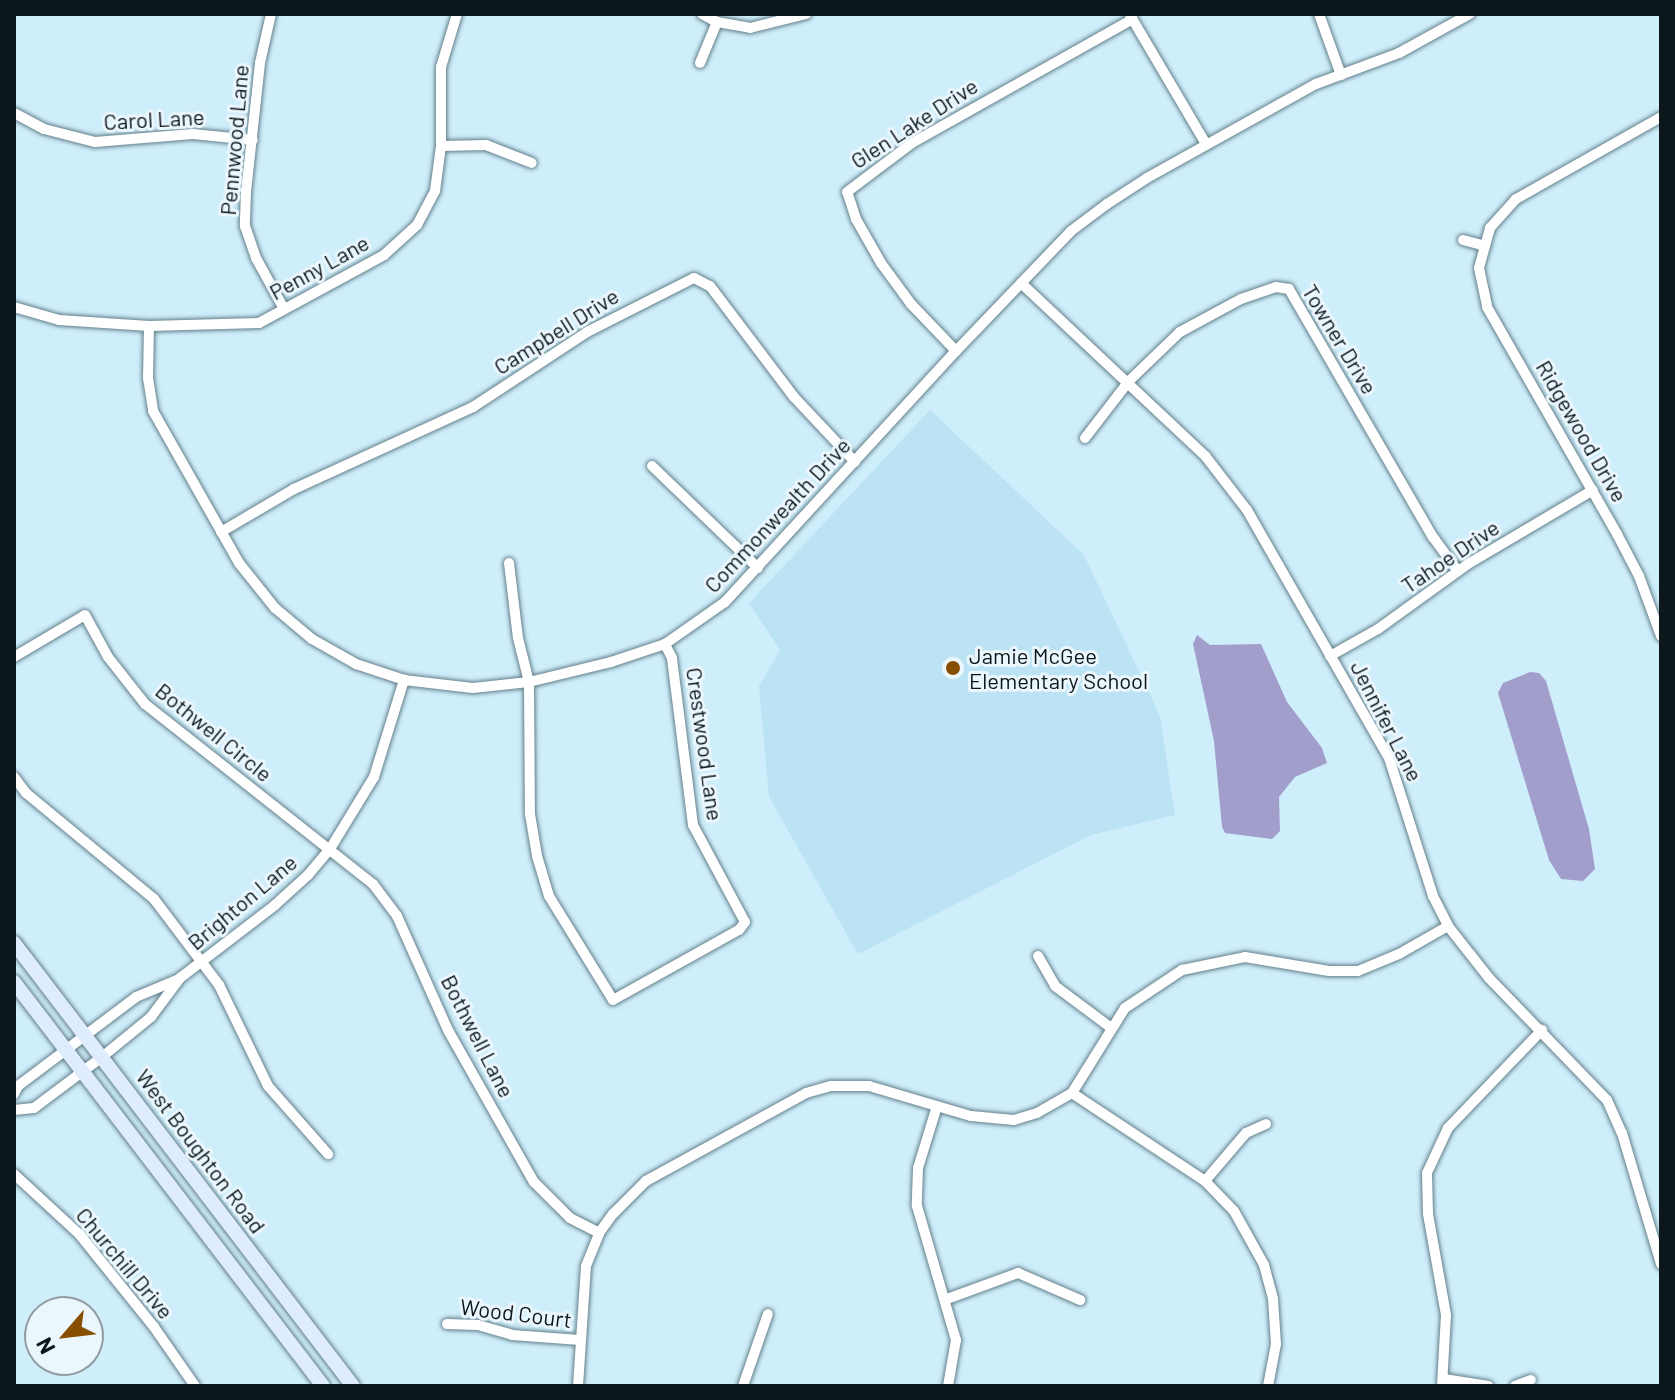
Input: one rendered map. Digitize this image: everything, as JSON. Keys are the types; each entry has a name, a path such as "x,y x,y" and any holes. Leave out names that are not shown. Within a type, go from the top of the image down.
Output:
{"main road":[{"name":"West Boughton Road","path":"14,943 353,1386"},
{"name":"West Boughton Road","path":"14,982 323,1386"}],"street":[{"name":"Pennwood Lane","path":"271,14 260,63 245,226 256,258 284,309"},
{"name":"Penny Lane","path":"14,307 59,320 149,326 259,323 384,255 411,232 435,191 441,146 439,84 442,57 457,14"},
{"path":"702,14 717,22 750,28 806,14"},
{"path":"1319,14 1341,75"},
{"name":"Commonwealth Drive","path":"149,326 148,378 153,411 239,563 267,599 312,639 356,664 404,680 473,688 529,682 611,662 665,644 725,602 1021,283 1071,231 1107,204 1206,144 1316,84 1399,53 1470,14"},
{"path":"1131,16 1206,144"},
{"name":"Glen Lake Drive","path":"956,351 911,304 881,263 856,219 847,192 912,143 1131,16"},
{"path":"700,63 717,22"},
{"name":"Carol Lane","path":"14,113 44,129 95,142 193,134 253,140"},
{"name":"Ridgewood Drive","path":"1661,117 1516,199 1499,215 1482,245 1479,279 1487,307 1639,576 1661,636"},
{"path":"441,146 486,145 532,163"},
{"path":"1463,240 1482,245"},
{"name":"Campbell Drive","path":"221,532 294,489 463,412 587,332 694,278 710,286 794,397 855,462"},
{"name":"Jennifer Lane","path":"1021,283 1129,381 1206,457 1247,510 1397,778 1433,896 1448,926 1489,978 1593,1083 1615,1116 1661,1264"},
{"name":"Towner Drive","path":"1129,381 1180,332 1207,315 1264,290 1289,289 1433,537 1457,570"},
{"path":"1085,438 1129,381"},
{"path":"652,466 758,568"},
{"name":"Tahoe Drive","path":"1330,656 1378,629 1457,570 1593,490"},
{"path":"509,563 518,638 529,682"},
{"name":"Bothwell Circle","path":"14,657 85,615 108,657 145,704 330,849"},
{"name":"Crestwood Lane","path":"529,682 530,814 537,856 549,896 613,1000 739,930 745,922 693,825 672,658 665,644"},
{"name":"Brighton Lane","path":"14,1094 18,1086 136,997 180,978 291,892 330,849 374,777 404,680"},
{"path":"14,777 26,793 154,899 219,985 268,1086 328,1154"},
{"name":"Bothwell Lane","path":"330,849 373,884 397,916 449,1032 534,1182 570,1218 599,1233"},
{"path":"578,1386 586,1266 599,1233 627,1196 646,1181 806,1093 831,1086 869,1086 971,1116 1014,1120 1037,1113 1072,1093 1110,1027 1125,1008 1182,970 1203,963 1245,957 1329,971 1358,971 1399,954 1448,926"},
{"path":"1038,956 1055,986 1110,1027"},
{"name":"Brighton Lane","path":"14,1110 34,1108 102,1057 151,1017 180,978"},
{"path":"1488,1386 1443,1383 1446,1315 1428,1214 1427,1173 1448,1128 1542,1030"},
{"path":"1072,1093 1205,1181 1234,1211 1264,1265 1273,1299 1276,1344 1268,1386"},
{"path":"937,1106 918,1168 917,1206 922,1231 947,1299 956,1340 948,1386"},
{"path":"1205,1181 1246,1133 1266,1124"},
{"name":"Churchill Drive","path":"14,1174 80,1235 154,1327 195,1386"},
{"path":"947,1299 1018,1273 1080,1300"},
{"path":"743,1386 768,1314"},
{"name":"Wood Court","path":"447,1324 580,1340"},
{"path":"1515,1386 1531,1380"}],"shaded area":[{"name":"Jamie McGee Elementary School","path":"930,410 1084,555 1160,716 1175,815 1091,835 858,954 769,797 759,686 780,650 749,603"},
{"path":"1197,635 1210,645 1261,644 1287,702 1322,748 1327,763 1295,777 1279,797 1280,831 1272,839 1225,833 1222,827 1214,741 1193,644"},
{"path":"1530,672 1539,673 1546,681 1589,829 1595,869 1583,881 1561,879 1549,860 1498,693 1503,683"}],"place":[{"name":"Jamie McGee Elementary School","path":"953,668"}]}
